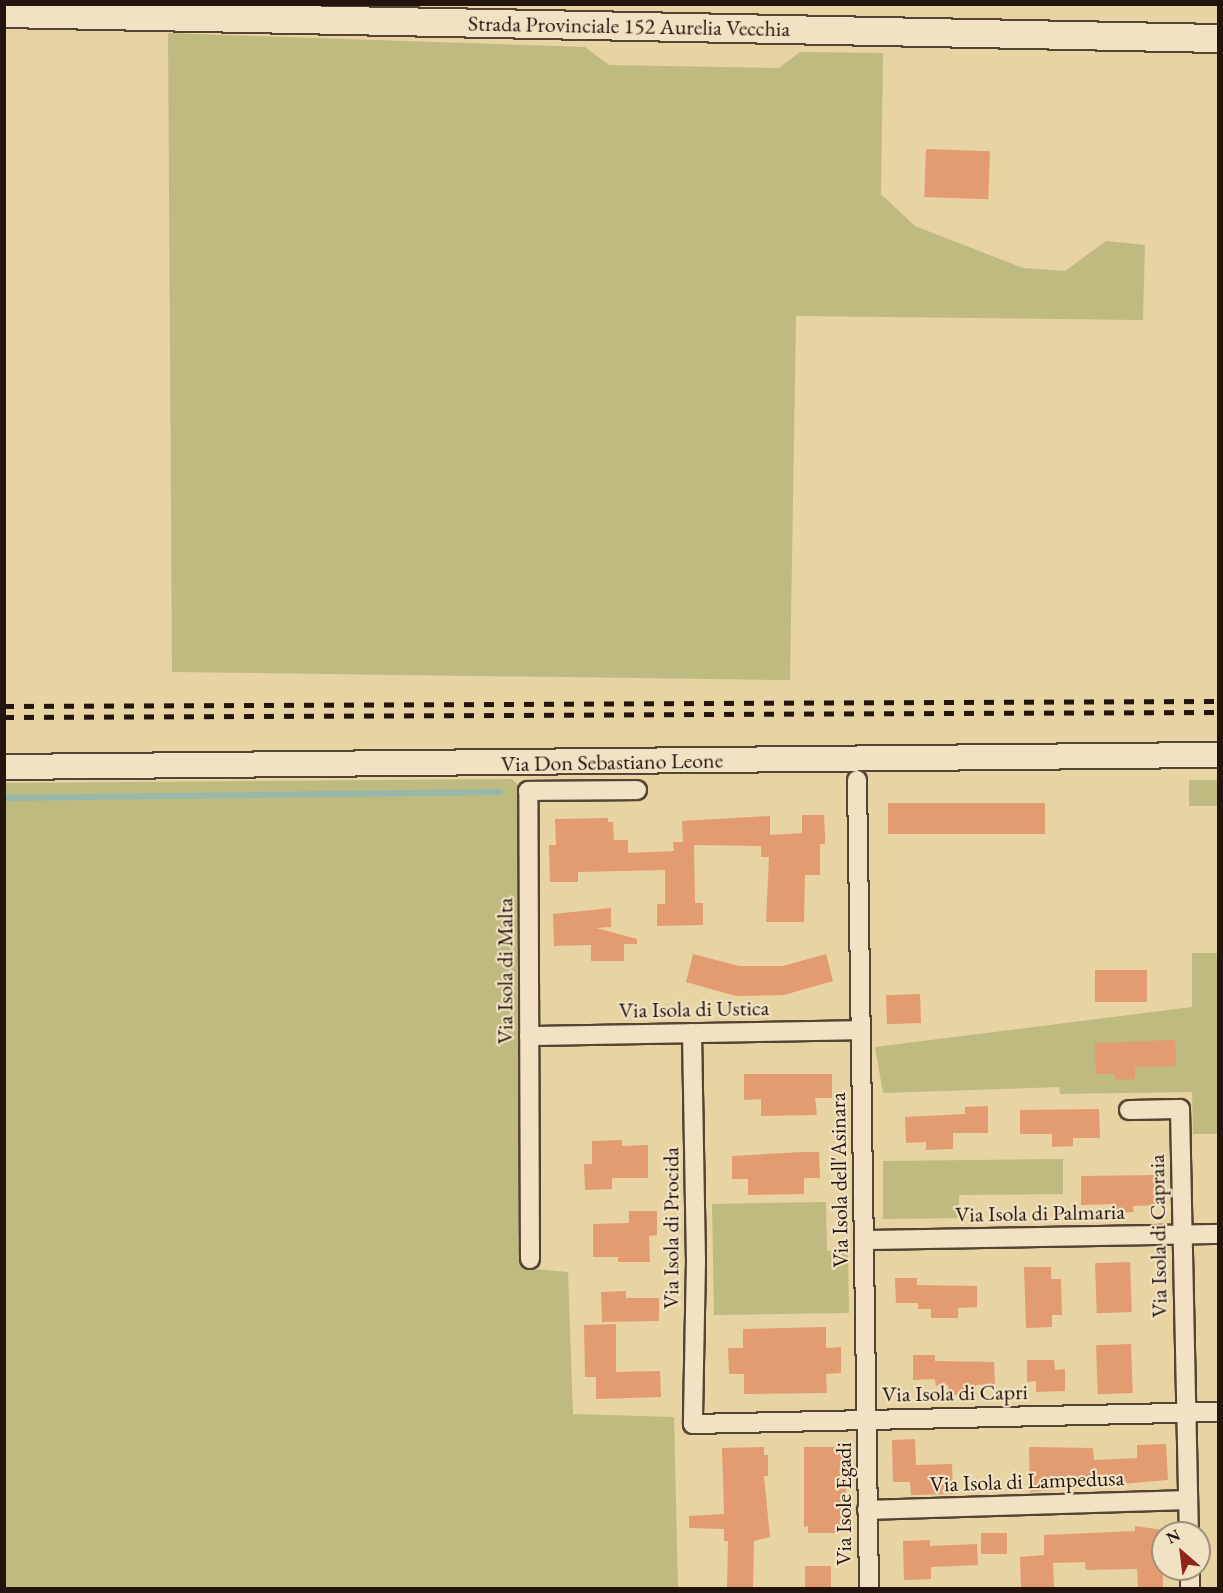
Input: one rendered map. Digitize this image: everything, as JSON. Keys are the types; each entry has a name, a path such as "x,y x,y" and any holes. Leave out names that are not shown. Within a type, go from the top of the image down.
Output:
{"main road":[{"name":"Strada Provinciale 152 Aurelia Vecchia","path":"4,13 1218,38"}],"street":[{"name":"Via Don Sebastiano Leone","path":"4,767 1218,755"},
{"name":"Via Isola dell'Asinara","path":"857,780 857,936 867,1419"},
{"name":"Via Isola di Malta","path":"530,1259 528,791 637,790"},
{"name":"Via Isola di Ustica","path":"529,1036 860,1030"},
{"name":"Via Isola di Procida","path":"692,1033 696,1261 693,1424"},
{"name":"Via Isola di Capraia","path":"1129,1110 1180,1109 1189,1521"},
{"name":"Via Isola di Palmaria","path":"864,1240 1218,1234"},
{"name":"Via Isola di Capri","path":"693,1424 1218,1412"},
{"name":"Via Isole Egadi","path":"867,1419 869,1588"},
{"name":"Via Isola di Lampedusa","path":"867,1510 1188,1500"}],"shaded area":[{"path":"168,33 585,47 609,65 779,68 800,52 883,53 881,194 915,226 1023,268 1065,271 1106,241 1145,245 1143,320 796,316 790,680 172,672"},
{"path":"512,779 520,787 522,1268 568,1272 573,1414 674,1417 678,1588 5,1588 4,783"},
{"path":"1189,780 1218,780 1218,806 1189,806"},
{"path":"1192,953 1218,953 1218,1134 1193,1134 1192,1092 1060,1094 1059,1087 883,1093 875,1047 1192,1007"},
{"path":"1063,1159 1063,1194 959,1195 959,1218 883,1219 883,1161"},
{"path":"826,1202 827,1251 848,1251 849,1313 714,1315 712,1204"}],"building":[{"path":"926,149 990,151 988,199 924,197"},
{"path":"888,803 1045,803 1045,834 888,834"},
{"path":"802,815 824,815 825,834 825,844 820,844 820,875 805,875 804,922 766,922 769,857 761,857 761,846 694,845 695,903 703,903 703,925 657,926 657,904 665,904 665,870 578,872 578,882 550,882 549,845 556,845 555,819 608,818 608,822 613,822 614,840 628,840 628,853 674,851 673,842 683,842 682,821 770,816 770,835 802,833"},
{"path":"611,908 611,927 596,928 637,939 637,944 624,944 624,961 591,961 591,945 554,946 553,914"},
{"path":"693,954 739,966 783,966 826,954 833,981 784,995 736,996 686,982"},
{"path":"1095,970 1147,970 1147,1002 1095,1002"},
{"path":"920,994 921,1023 887,1024 886,995"},
{"path":"1175,1040 1176,1066 1135,1067 1135,1079 1115,1080 1115,1074 1096,1074 1095,1043"},
{"path":"744,1074 832,1074 832,1098 815,1098 817,1115 761,1116 761,1099 744,1100"},
{"path":"988,1106 988,1133 953,1133 953,1149 926,1150 926,1142 906,1143 905,1117 965,1114 965,1107"},
{"path":"1099,1109 1100,1138 1073,1138 1073,1146 1052,1147 1052,1134 1020,1134 1020,1110"},
{"path":"622,1140 622,1146 648,1145 648,1178 612,1178 612,1189 585,1190 584,1164 592,1164 592,1141"},
{"path":"819,1152 820,1178 804,1178 804,1194 748,1195 748,1179 732,1179 732,1156"},
{"path":"1160,1175 1161,1205 1133,1206 1134,1212 1115,1213 1115,1204 1081,1205 1081,1176"},
{"path":"629,1211 657,1211 657,1235 649,1236 650,1262 618,1262 618,1257 593,1257 593,1224 629,1223"},
{"path":"1130,1262 1132,1312 1097,1313 1095,1263"},
{"path":"1024,1267 1051,1267 1051,1279 1061,1279 1062,1315 1052,1315 1052,1327 1026,1328"},
{"path":"895,1278 917,1278 917,1285 977,1286 977,1307 958,1308 958,1318 931,1318 931,1309 918,1309 918,1303 896,1303"},
{"path":"626,1291 626,1298 659,1298 659,1321 602,1322 601,1292"},
{"path":"616,1324 616,1372 660,1371 661,1397 596,1399 596,1377 585,1377 584,1325"},
{"path":"826,1327 826,1348 841,1347 841,1373 826,1374 827,1393 744,1394 744,1374 729,1374 728,1348 743,1348 743,1329"},
{"path":"1131,1344 1133,1393 1098,1394 1096,1345"},
{"path":"913,1355 935,1355 935,1361 994,1362 995,1384 976,1385 976,1394 949,1395 948,1385 936,1386 935,1379 913,1380"},
{"path":"1027,1360 1054,1360 1055,1370 1065,1369 1065,1391 1036,1392 1036,1381 1027,1382"},
{"path":"915,1439 916,1465 952,1464 953,1494 911,1495 910,1482 893,1482 892,1440"},
{"path":"1166,1444 1168,1480 1030,1492 1029,1447 1093,1448 1094,1460 1137,1458 1137,1445"},
{"path":"764,1447 764,1455 768,1455 768,1476 764,1476 770,1537 754,1541 753,1588 727,1588 728,1541 724,1541 724,1529 689,1528 689,1516 724,1514 722,1448"},
{"path":"804,1447 846,1447 846,1454 851,1454 851,1476 846,1479 847,1533 808,1533 808,1526 804,1527"},
{"path":"1135,1526 1151,1528 1151,1581 1163,1581 1163,1588 1138,1588 1137,1569 1086,1570 1085,1562 1053,1563 1054,1587 1021,1588 1020,1557 1044,1555 1044,1535 1135,1531"},
{"path":"981,1533 1007,1533 1007,1554 981,1554"},
{"path":"930,1540 930,1546 977,1544 978,1565 931,1567 931,1579 904,1580 903,1541"},
{"path":"805,1566 831,1566 831,1588 805,1588"}],"waterway":[{"path":"4,798 500,792"}],"railway":[{"path":"4,706 1218,701"},
{"path":"4,717 1218,712"}]}
